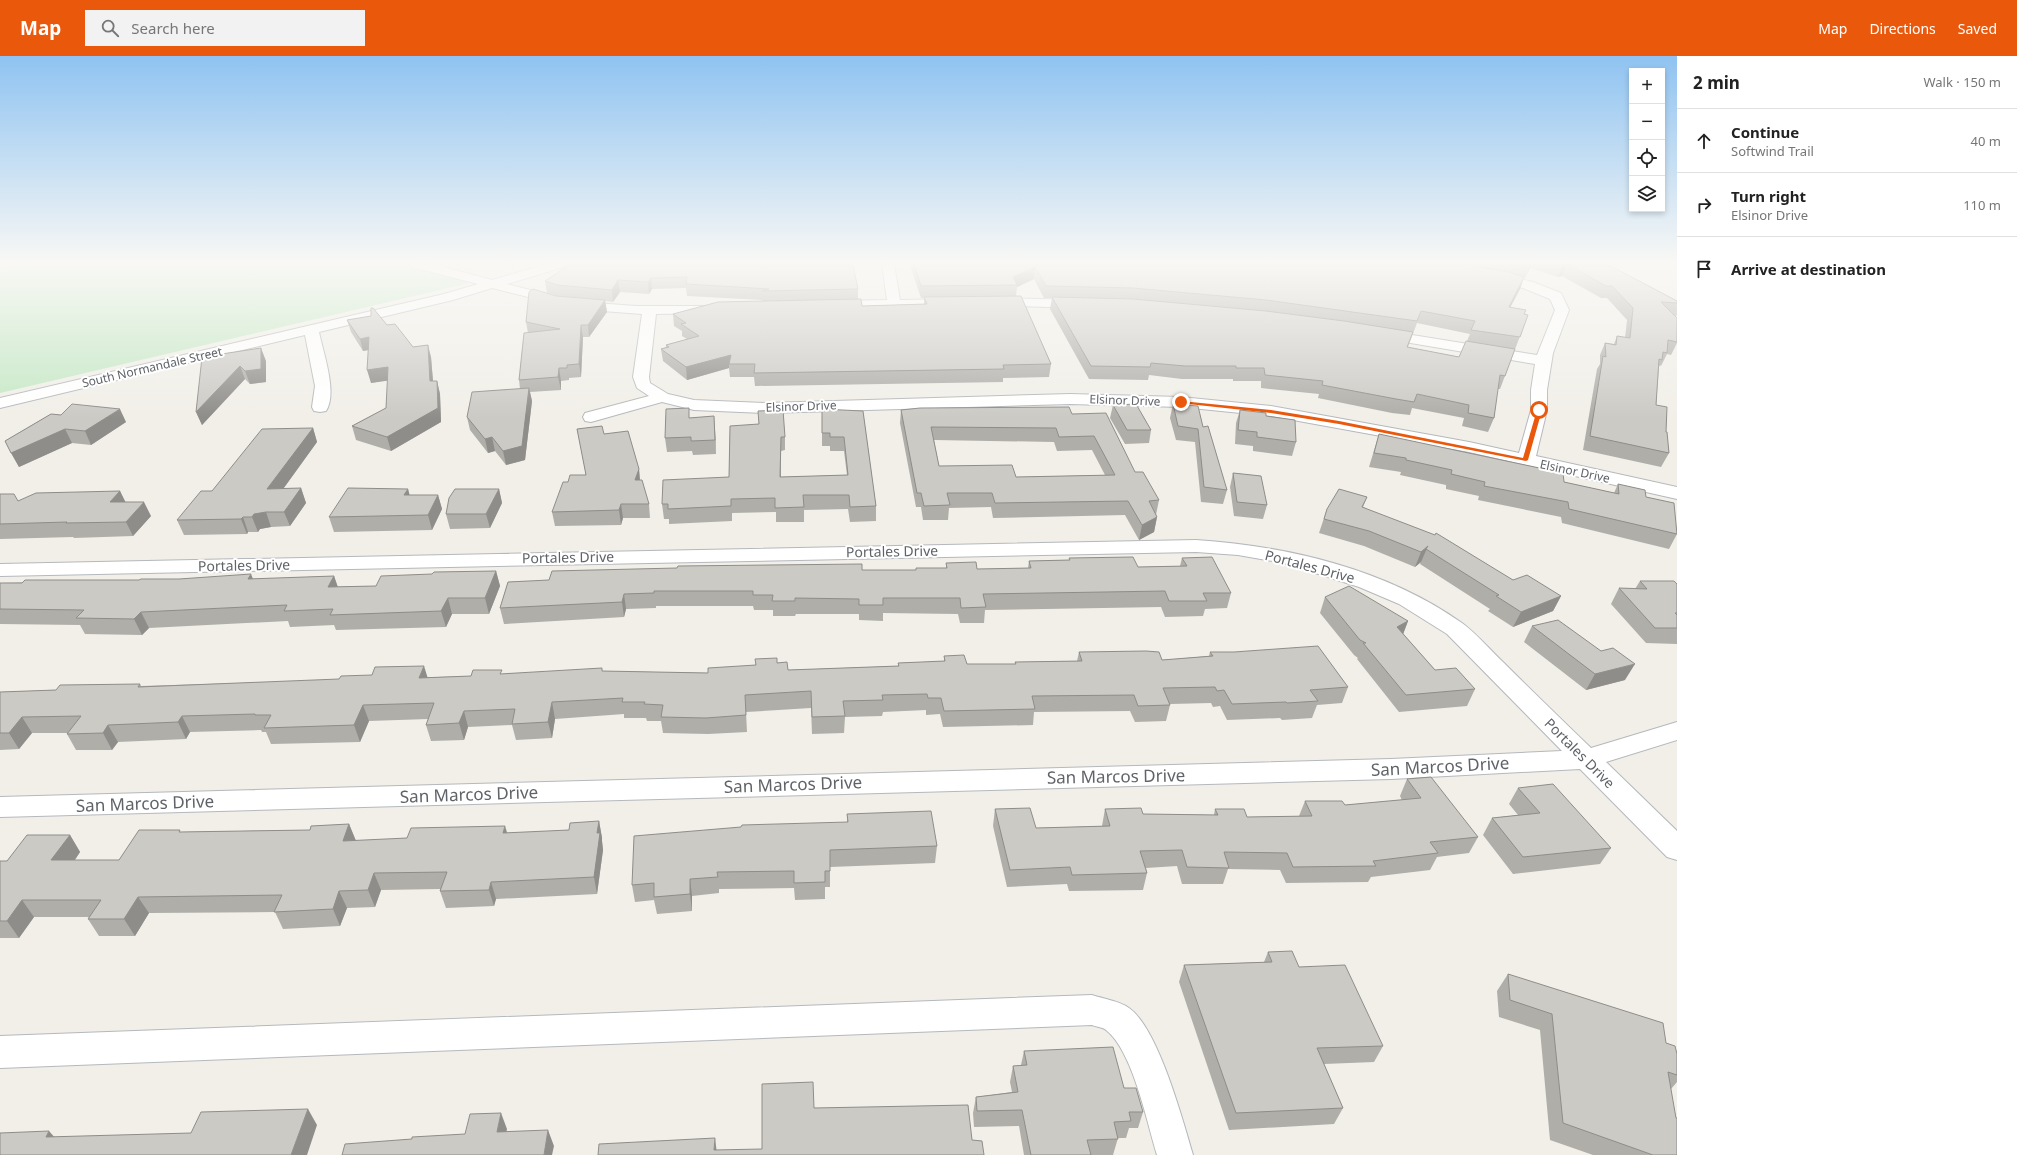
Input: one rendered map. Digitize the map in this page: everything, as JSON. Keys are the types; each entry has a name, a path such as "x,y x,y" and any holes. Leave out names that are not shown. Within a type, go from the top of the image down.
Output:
{"street":[{"name":"South Normandale Street","path":"3,407 311,329 372,315"},
{"name":"Elsinor Drive","path":"649,315 642,377 643,385 662,397 694,405 767,408 1070,398 1181,402 1271,411 1339,422 1526,460 1677,493"},
{"path":"1526,460 1539,410 1539,390 1545,353 1560,315"},
{"path":"311,329 323,386 320,407"},
{"path":"1364,332 1544,360"},
{"name":"Elsinor Drive","path":"591,417 662,397"},
{"name":"Portales Drive","path":"0,570 636,556 1196,546 1238,549 1287,557 1367,582 1407,599 1455,628 1677,849"},
{"name":"San Marcos Drive","path":"0,807 1006,778 1391,770 1585,759 1677,731"},
{"path":"0,1052 1092,1010 1120,1020 1134,1039 1149,1073 1175,1155"}],"green space":[{"path":"0,315 332,315 0,393"}],"building":[{"path":"379,315 387,325 395,324 413,347 428,345 430,381 437,381 438,408 387,437 352,426 386,408 388,367 367,370 369,337 360,339 347,320"},
{"path":"527,315 595,315 588,325 581,325 579,364 567,365 567,368 559,368 558,377 519,380 524,333 560,329 526,322"},
{"path":"675,315 1030,315 1051,364 1003,365 1004,369 754,373 755,364 729,364 731,355 686,367 661,349 669,347 666,345 699,336 681,324 686,323"},
{"path":"1062,315 1299,315 1413,332 1407,347 1459,357 1466,341 1515,349 1505,376 1500,375 1494,418 1468,413 1469,405 1417,394 1414,402 1396,399 1322,385 1323,381 1265,375 1264,368 1236,368 1236,366 1185,366 1151,363 1150,367 1091,366"},
{"path":"1376,315 1419,315 1417,321"},
{"path":"1444,315 1528,315 1520,337 1471,330 1475,321"},
{"path":"1632,315 1674,315 1677,318 1677,342 1668,340 1667,353 1663,352 1662,360 1659,359 1656,405 1667,407 1666,432 1669,453 1590,436 1603,356 1606,357 1605,343 1616,345 1617,336 1630,338"},
{"path":"261,348 261,369 245,371 240,366 196,412 202,357"},
{"path":"529,388 522,446 503,451 492,437 485,439 467,417 472,392"},
{"path":"72,404 120,409 85,431 65,429 11,453 5,441 51,414 61,415"},
{"path":"1136,404 1151,430 1127,430 1113,405"},
{"path":"1173,404 1198,406 1203,427 1208,426 1227,490 1204,487 1198,429 1178,426"},
{"path":"1069,407 1072,414 1106,413 1135,472 1143,472 1159,500 1149,501 1157,517 1142,525 1128,501 995,503 992,493 947,493 950,505 924,506 921,493 917,493 901,410 920,408","holes":["931,427 1056,428 1059,437 1094,436 1115,475 1016,477 1012,465 939,466"]},
{"path":"689,408 689,418 714,416 715,440 691,441 691,437 665,438 666,409"},
{"path":"822,409 863,411 876,506 850,507 849,495 803,495 804,507 775,508 775,498 731,499 731,506 668,509 668,504 662,504 663,480 729,477 730,426 759,424 758,411 783,410 785,437 781,437 780,477 848,475 844,437 830,437 830,433 822,433"},
{"path":"1240,410 1266,413 1266,416 1295,420 1296,442 1257,437 1257,432 1238,430"},
{"path":"602,426 604,434 628,431 639,469 635,480 642,480 649,504 621,504 619,510 552,512 563,482 568,482 570,475 586,475 577,429"},
{"path":"313,428 267,489 301,488 284,512 266,512 254,514 252,517 243,517 241,519 177,520 201,491 212,491 262,429"},
{"path":"1379,434 1563,473 1564,482 1619,494 1618,484 1645,490 1646,497 1674,503 1677,534 1569,509 1568,502 1484,486 1485,482 1451,474 1452,470 1406,460 1406,458 1374,453"},
{"path":"1233,473 1261,476 1267,505 1237,502"},
{"path":"348,488 408,489 404,495 438,495 428,515 329,517"},
{"path":"455,489 499,489 486,514 446,514 449,498"},
{"path":"1339,489 1367,497 1362,507 1435,535 1436,533 1513,580 1527,575 1561,596 1521,612 1496,596 1499,595 1426,549 1428,546 1421,552 1369,531 1324,519 1327,509"},
{"path":"120,491 110,502 144,502 126,522 0,524 0,494 14,494 18,501 36,493"},
{"path":"1133,557 1138,567 1187,566 1182,558 1212,557 1231,593 1203,593 1207,601 1169,601 1165,591 983,594 986,607 961,608 960,598 883,598 883,605 859,605 859,599 795,598 795,601 772,601 773,595 753,595 753,591 654,591 654,593 624,594 622,602 500,608 508,582 549,580 552,571 677,568 678,566 862,564 862,570 916,570 916,568 947,568 946,563 976,562 977,569 1031,568 1029,561 1070,560 1069,558"},
{"path":"496,571 485,598 448,598 441,611 330,615 333,609 284,611 287,605 141,612 134,619 76,618 84,610 0,609 0,583 22,583 25,580 179,579 251,574 248,579 334,576 328,587 376,586 381,576 432,574 434,572"},
{"path":"1640,581 1674,581 1677,584 1677,613 1675,613 1677,615 1677,628 1655,628 1619,588 1647,589"},
{"path":"1349,586 1408,621 1397,627 1435,670 1456,668 1475,689 1406,695 1363,643 1366,643 1360,640 1325,597"},
{"path":"1558,620 1601,651 1613,648 1635,664 1595,674 1532,626"},
{"path":"1318,646 1348,687 1310,690 1318,701 1232,704 1224,690 1217,691 1215,687 1163,688 1170,705 1138,706 1134,695 1032,696 1035,709 944,711 941,698 928,698 927,694 882,695 883,700 843,701 845,716 812,717 811,691 745,695 746,715 706,718 661,717 663,705 644,704 645,702 622,702 623,698 552,702 548,722 512,724 515,709 464,711 459,723 426,725 434,703 363,705 354,725 264,728 271,715 182,716 178,722 108,725 103,733 67,734 81,716 22,717 9,733 0,733 0,692 56,690 60,685 140,684 138,687 339,679 341,676 372,675 375,667 424,666 419,678 471,676 473,670 502,670 500,674 602,668 602,671 708,673 708,668 756,665 755,659 777,658 777,663 787,662 788,670 899,666 898,663 945,661 944,656 964,655 967,664 1016,664 1015,662 1082,661 1079,652 1159,652 1162,660 1213,656 1210,652 1234,652"},
{"path":"1431,777 1478,837 1430,842 1438,853 1373,861 1376,866 1293,867 1287,853 1224,852 1229,868 1187,867 1182,850 1140,851 1147,873 1072,875 1070,867 1010,870 995,809 1030,808 1036,828 1110,826 1105,809 1141,808 1143,814 1218,815 1215,809 1244,809 1247,817 1312,816 1305,801 1342,801 1345,805 1421,798 1407,779"},
{"path":"1553,784 1611,848 1523,857 1492,818 1540,813 1518,788"},
{"path":"931,811 937,846 830,850 830,871 825,871 825,882 794,883 794,871 717,872 718,877 690,879 690,894 654,897 654,883 632,885 634,836 741,827 742,825 848,822 847,814"},
{"path":"599,821 597,833 600,833 594,877 491,882 489,890 440,891 447,872 374,873 368,890 339,891 333,909 274,912 282,895 138,897 124,919 88,919 101,900 22,900 7,921 0,921 0,861 7,861 27,835 70,835 51,860 119,860 139,830 180,830 179,832 310,830 311,826 349,824 343,841 407,838 411,828 505,826 503,833 569,830 570,823"},
{"path":"1292,951 1299,967 1345,965 1383,1046 1317,1048 1343,1108 1236,1113 1184,965 1272,962 1268,952"},
{"path":"1508,974 1663,1023 1666,1043 1675,1046 1677,1054 1677,1075 1668,1072 1677,1118 1677,1155 1653,1155 1563,1123 1552,1014 1510,1000"},
{"path":"1113,1047 1124,1088 1136,1088 1143,1112 1129,1112 1131,1121 1114,1122 1118,1139 1087,1140 1091,1155 1031,1155 1022,1110 977,1111 976,1097 1018,1092 1013,1066 1027,1065 1024,1051"},
{"path":"813,1082 814,1108 968,1105 972,1140 982,1141 984,1155 598,1155 599,1144 715,1138 714,1150 762,1149 762,1084"},
{"path":"308,1109 291,1155 0,1155 0,1133 49,1131 46,1137 191,1133 201,1112"},
{"path":"501,1113 497,1132 548,1130 544,1155 342,1155 345,1144 412,1139 412,1137 465,1134 470,1114"}],"route":[{"path":"1181,402 1271,411 1339,422 1469,447 1526,460 1539,410"}]}
